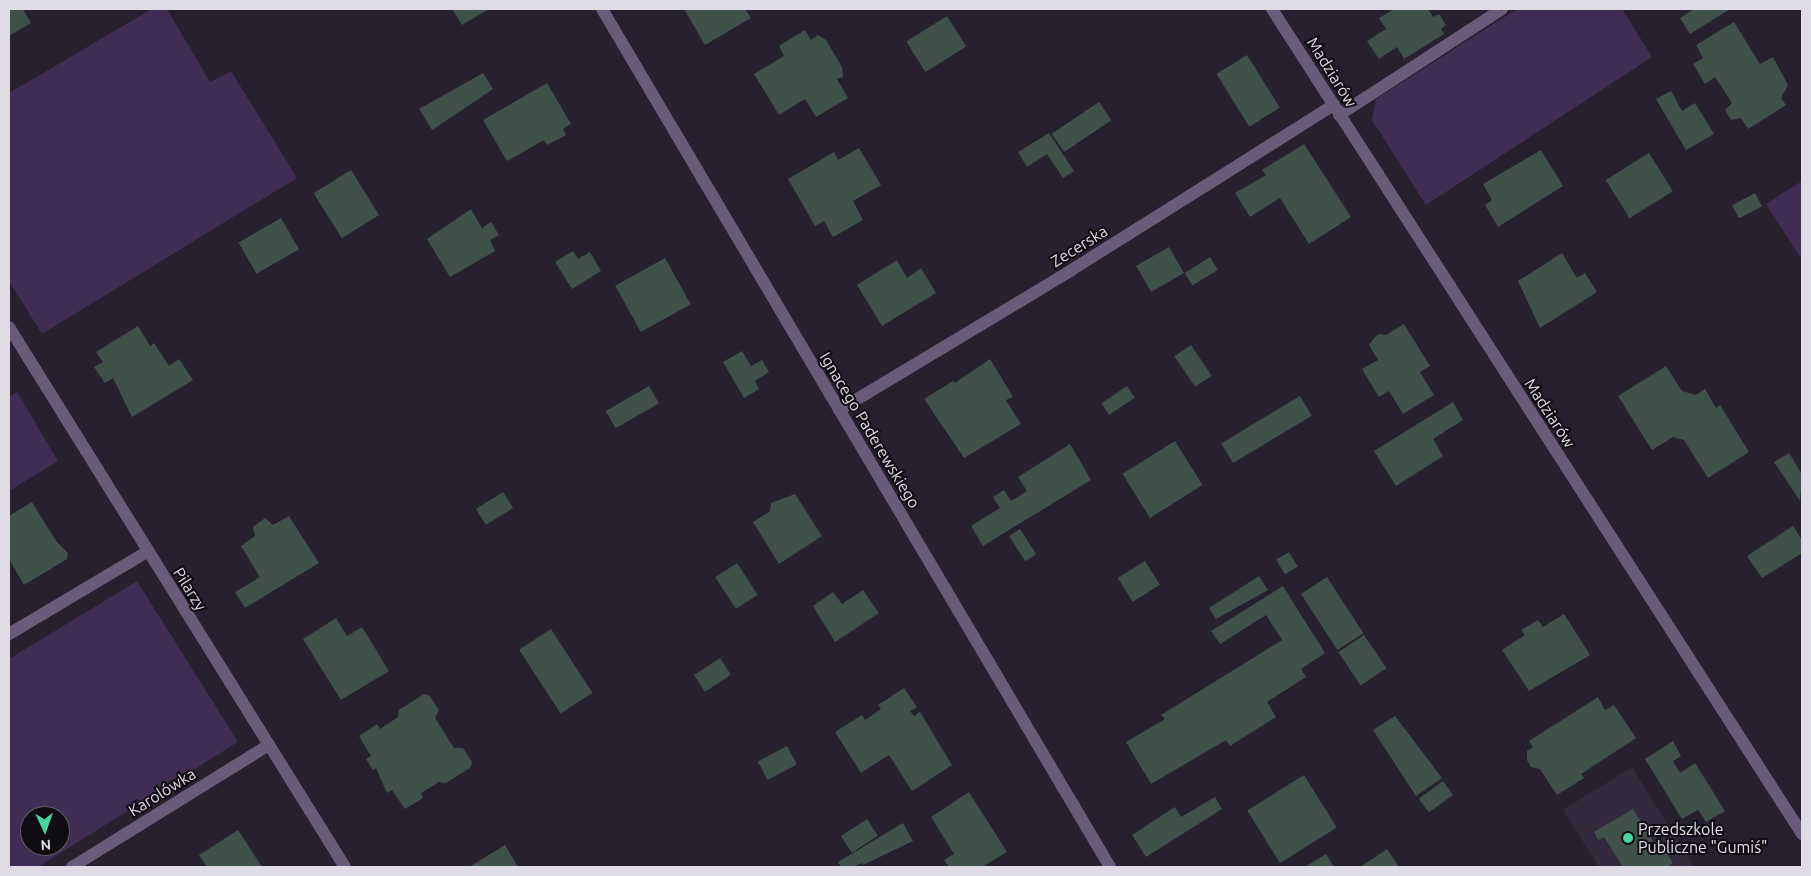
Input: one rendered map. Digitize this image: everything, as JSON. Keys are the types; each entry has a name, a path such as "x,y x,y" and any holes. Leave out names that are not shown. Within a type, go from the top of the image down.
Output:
{"street":[{"name":"Ignacego Paderewskiego","path":"602,9 1110,867"},
{"name":"Madziarów","path":"1272,9 1802,834"},
{"name":"Zecerska","path":"839,410 1502,9"},
{"name":"Pilarzy","path":"11,334 345,867"},
{"path":"9,634 148,551"},
{"name":"Karolówka","path":"72,867 269,745"}],"shaded area":[{"path":"152,9 167,9 210,82 231,71 297,178 42,334 9,281 9,93"},
{"path":"1517,9 1622,9 1652,57 1426,205 1372,120 1376,99"},
{"path":"1802,181 1802,255 1800,257 1766,204"},
{"path":"17,392 58,461 9,491 9,397"},
{"path":"137,581 238,742 70,847 70,806 20,806 20,856 56,856 38,867 9,867 9,659"},
{"name":"Przedszkole Publiczne \"Gumiś\"","path":"1632,767 1694,867 1599,867 1563,810"}],"building":[{"path":"9,9 23,9 31,23 9,36"},
{"path":"452,9 489,9 462,25"},
{"path":"684,9 745,9 751,18 705,45"},
{"path":"1394,9 1428,9 1433,17 1439,14 1446,25 1441,29 1444,34 1404,59 1397,47 1379,59 1367,41 1386,29 1379,18"},
{"path":"1694,9 1730,9 1690,34 1680,18"},
{"path":"947,16 966,47 925,72 906,41"},
{"path":"1734,22 1760,64 1773,57 1788,85 1781,98 1786,105 1748,129 1741,118 1731,120 1725,110 1732,103 1715,77 1705,84 1693,64 1703,58 1696,45"},
{"path":"805,30 811,40 818,35 826,40 842,67 843,77 837,79 848,98 816,117 805,99 779,115 754,74 784,56 779,46"},
{"path":"1247,55 1280,108 1249,127 1216,74"},
{"path":"483,73 493,89 432,130 419,109"},
{"path":"547,83 571,124 563,129 566,135 547,145 544,140 507,161 483,120"},
{"path":"1671,91 1682,111 1695,103 1714,134 1686,150 1656,99"},
{"path":"1099,102 1111,120 1064,152 1052,134"},
{"path":"1049,133 1074,171 1063,178 1047,154 1027,167 1018,152"},
{"path":"1304,144 1351,217 1309,244 1280,198 1250,217 1235,193 1266,175 1262,170"},
{"path":"859,148 881,185 853,201 863,220 833,237 824,221 815,226 788,179 834,152 838,160"},
{"path":"1541,150 1563,186 1498,227 1485,205 1492,200 1483,184"},
{"path":"1649,153 1673,191 1630,218 1606,180"},
{"path":"351,170 379,215 342,238 314,193"},
{"path":"1755,193 1762,206 1739,218 1732,205"},
{"path":"471,209 482,228 491,222 499,235 490,240 495,251 450,277 427,239"},
{"path":"281,218 299,249 257,274 239,242"},
{"path":"1169,247 1184,273 1151,292 1136,266"},
{"path":"573,251 578,259 590,252 601,271 572,289 555,262"},
{"path":"1562,253 1577,278 1585,273 1597,292 1540,328 1518,281"},
{"path":"1210,257 1218,270 1193,286 1185,273"},
{"path":"665,258 691,304 641,332 615,286"},
{"path":"897,260 907,278 921,268 936,293 882,326 857,285"},
{"path":"1404,324 1430,366 1420,372 1434,395 1403,414 1389,391 1379,397 1362,369 1378,360 1369,345 1374,338 1379,334 1386,335"},
{"path":"138,326 150,346 154,343 169,366 179,359 193,380 132,417 113,378 105,383 94,367 103,362 96,352"},
{"path":"1191,345 1212,376 1195,387 1174,356"},
{"path":"742,351 751,366 762,360 769,372 755,381 759,389 744,398 723,362"},
{"path":"990,359 1013,397 1006,400 1021,424 964,458 924,399 953,381 955,383"},
{"path":"1666,366 1682,391 1696,395 1705,389 1716,408 1720,405 1749,452 1708,478 1684,440 1673,437 1652,450 1618,396"},
{"path":"649,386 659,403 616,428 606,411"},
{"path":"1127,386 1135,398 1109,415 1101,403"},
{"path":"1300,396 1312,416 1233,463 1221,443"},
{"path":"1453,402 1463,420 1433,439 1443,456 1396,486 1374,451"},
{"path":"1175,441 1203,485 1150,518 1122,474"},
{"path":"1070,444 1091,480 983,546 971,526 1000,508 993,497 1004,490 1011,501 1027,491 1018,477"},
{"path":"1789,453 1802,474 1800,501 1774,462"},
{"path":"503,492 513,508 486,525 476,509"},
{"path":"795,494 822,536 779,564 753,522 770,511 771,503"},
{"path":"32,502 56,541 68,553 67,559 24,585 9,559 9,516"},
{"path":"289,516 319,563 245,608 235,592 260,577 241,546 255,536 253,527 265,518 273,525"},
{"path":"1793,526 1802,540 1802,553 1762,578 1747,556"},
{"path":"1020,529 1036,554 1025,561 1009,536"},
{"path":"1289,552 1298,567 1285,574 1276,560"},
{"path":"1145,561 1160,585 1133,602 1118,578"},
{"path":"737,563 758,595 736,609 715,577"},
{"path":"1259,576 1268,590 1216,619 1209,608"},
{"path":"1327,577 1363,633 1337,650 1301,594"},
{"path":"1283,586 1325,653 1301,669 1306,677 1267,702 1276,717 1230,746 1226,740 1151,784 1126,742 1165,719 1161,715 1282,640 1266,615 1220,644 1211,631"},
{"path":"863,590 879,613 835,642 813,606 833,592 842,604"},
{"path":"1564,614 1590,655 1529,691 1502,650 1525,635 1521,630 1538,620 1543,627"},
{"path":"336,618 347,636 362,627 389,671 341,700 303,639"},
{"path":"551,629 592,693 561,713 519,650"},
{"path":"1364,635 1386,668 1361,685 1338,652"},
{"path":"720,658 731,675 705,692 694,675"},
{"path":"904,688 917,707 910,711 914,716 920,712 952,765 912,791 889,755 861,773 835,732 862,715 865,720 881,709 878,705"},
{"path":"424,694 430,696 439,710 435,718 454,748 463,748 472,762 470,768 446,783 439,782 421,793 423,798 405,809 392,790 387,793 376,768 373,770 366,759 371,756 359,736 377,724 380,729 398,717 399,710"},
{"path":"1598,697 1605,710 1614,705 1636,738 1581,774 1584,778 1557,795 1540,769 1531,767 1527,760 1527,751 1533,747 1529,741"},
{"path":"1395,716 1442,778 1416,796 1373,730"},
{"path":"1673,741 1681,756 1673,761 1680,773 1695,763 1725,811 1706,822 1698,810 1682,819 1645,759"},
{"path":"787,746 797,765 768,780 758,761"},
{"path":"1304,775 1337,828 1280,863 1247,811"},
{"path":"1443,781 1453,795 1429,812 1419,799"},
{"path":"969,792 1007,852 982,867 949,867 944,860 954,854 931,817"},
{"path":"1215,797 1222,809 1146,857 1132,835 1175,807 1181,817"},
{"path":"1633,809 1656,846 1660,843 1673,863 1667,867 1623,867 1604,837 1598,840 1594,832"},
{"path":"867,819 878,836 852,853 841,836"},
{"path":"903,823 913,841 863,865 862,863 853,867 841,867 838,862"},
{"path":"238,830 262,867 207,867 199,855"},
{"path":"505,845 518,867 469,867"},
{"path":"1387,849 1399,867 1360,867"},
{"path":"1326,854 1334,867 1305,867"}],"place":[{"name":"Przedszkole Publiczne \"Gumiś\"","path":"1628,838"}]}
